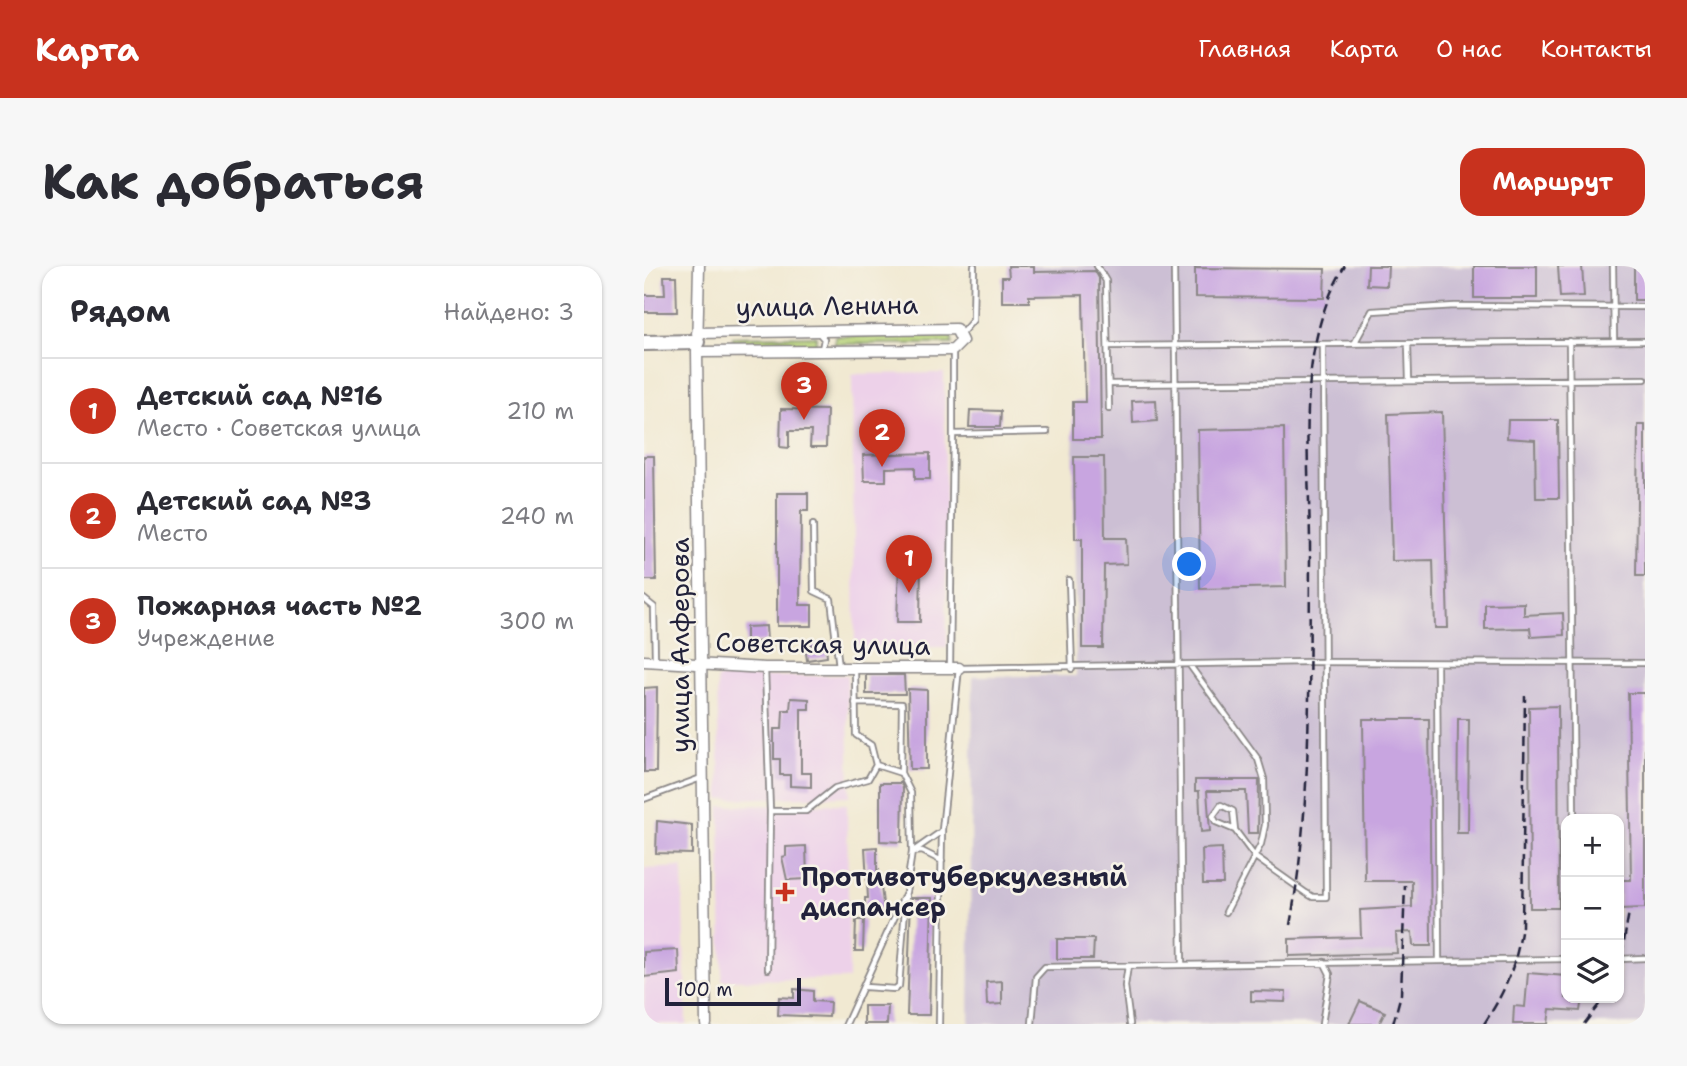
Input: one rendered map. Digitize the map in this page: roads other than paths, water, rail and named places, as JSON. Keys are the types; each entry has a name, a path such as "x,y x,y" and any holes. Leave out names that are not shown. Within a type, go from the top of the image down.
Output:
{"street":[{"name":"улица Алферова","path":"699,266 697,342 706,1024"},
{"name":"улица Ленина","path":"644,343 697,342 818,331 959,331"},
{"path":"697,342 819,351 953,350 962,341 959,331"},
{"name":"Советская улица","path":"644,662 765,668 954,668"}],"lane":[{"path":"959,331 973,320 974,266"},
{"path":"1097,266 1107,281 1109,409"},
{"path":"1174,266 1182,965"},
{"path":"1613,266 1614,341"},
{"path":"1354,345 1372,311 1455,306 1645,307"},
{"path":"818,331 824,339 823,348 819,351"},
{"path":"1569,341 1574,814"},
{"path":"1108,346 1645,341"},
{"path":"1235,830 1216,822 1213,816 1220,805 1233,811 1235,830 1255,857 1313,897 1326,897 1323,344"},
{"path":"1408,344 1409,381"},
{"path":"939,1024 942,830 954,668 953,350"},
{"path":"1109,384 1645,379"},
{"path":"953,434 1046,432"},
{"path":"813,526 814,591 831,599 839,668"},
{"path":"1069,580 1072,669"},
{"path":"644,598 654,607 655,661"},
{"path":"954,668 1072,669 1324,663 1645,663"},
{"path":"1437,664 1439,960"},
{"path":"1190,667 1258,759 1264,779 1265,825 1255,857 1226,912"},
{"path":"765,668 771,811 768,969"},
{"path":"771,811 806,811 835,788 868,779 876,765 871,745 856,735 855,668"},
{"path":"855,703 902,705 901,773 911,793 912,852 906,892 899,986 895,989 865,987"},
{"path":"876,765 901,773"},
{"path":"644,799 702,778"},
{"path":"912,852 942,830"},
{"path":"912,852 922,851 942,861"},
{"path":"846,1024 906,892"},
{"path":"1624,958 1645,958"},
{"path":"1032,1024 1036,977 1045,967 1561,959"},
{"path":"1322,1024 1330,975 1324,962"},
{"path":"1128,966 1125,986 1130,1024"}],"railway":[{"path":"1290,925 1302,834 1308,742 1308,409 1311,371 1317,334 1328,299 1345,266"},
{"path":"1484,1024 1509,977 1522,926 1525,696"},
{"path":"1393,1024 1401,994 1405,885"},
{"path":"1624,941 1629,912"},
{"path":"1584,1024 1600,1003"}],"place":[{"name":"Пожарная часть №2","path":"804,420"},
{"name":"Детский сад №3","path":"882,467"},
{"name":"Детский сад №16","path":"909,593"},
{"name":"Противотуберкулезный диспансер","path":"785,892"}]}
